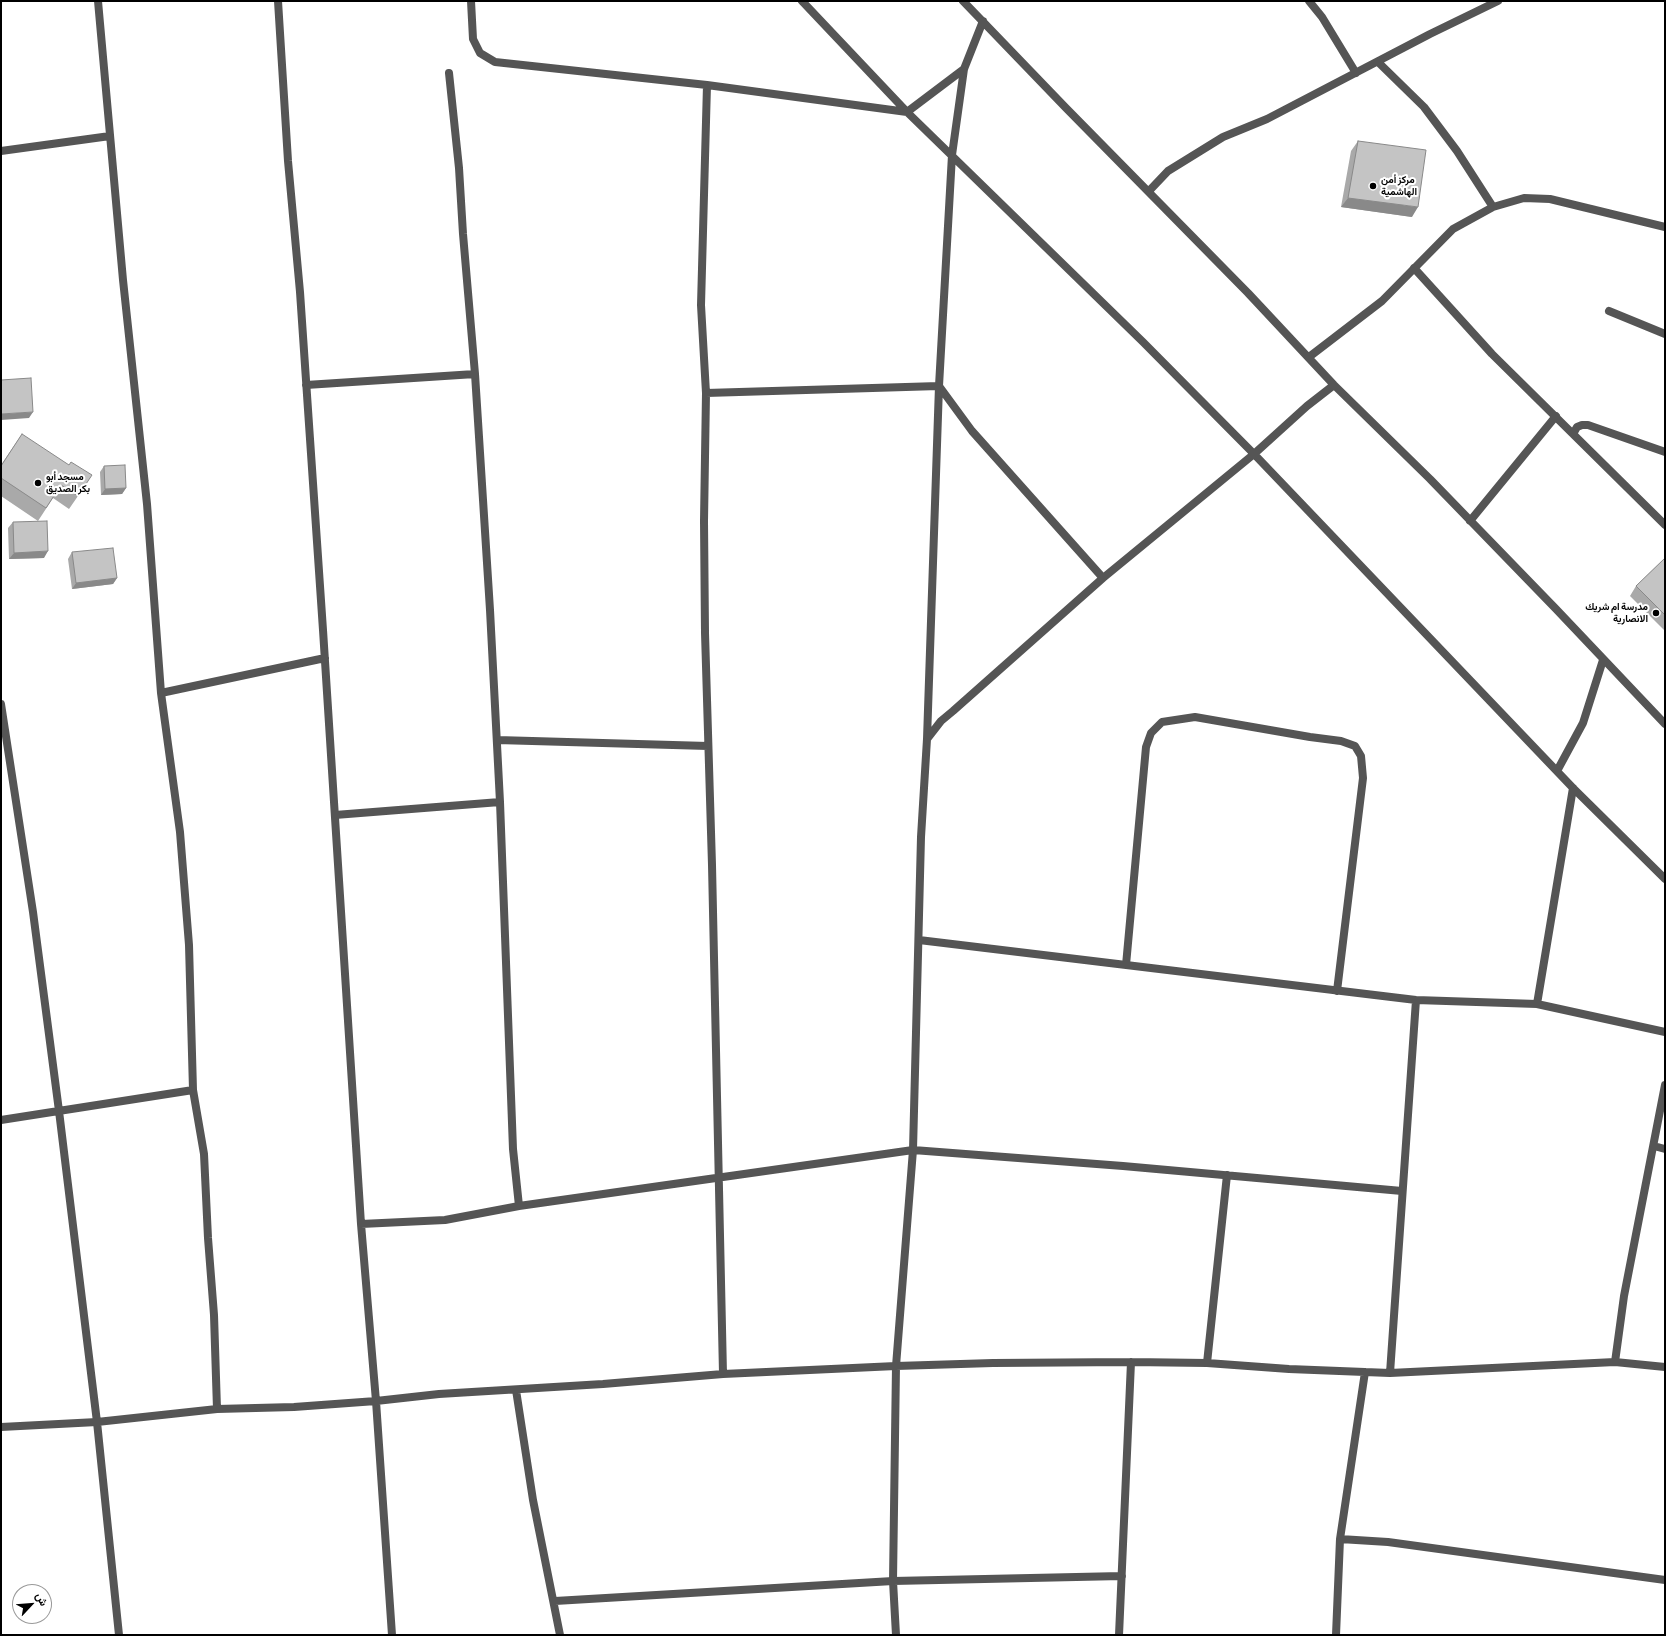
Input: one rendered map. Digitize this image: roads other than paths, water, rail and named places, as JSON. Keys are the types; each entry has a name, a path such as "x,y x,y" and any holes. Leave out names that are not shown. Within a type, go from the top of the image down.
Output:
{"street":[{"path":"98,1 123,280 147,504 161,693 180,832 189,944 193,1090 204,1154 208,1238 214,1315 217,1409"},
{"path":"278,1 288,161 300,292 325,658 361,1224 376,1401 392,1635"},
{"path":"471,1 473,39 480,53 495,62 707,86 907,112 964,69"},
{"path":"802,1 907,112 1143,342 1254,454 1573,788 1665,879"},
{"path":"963,1 1066,108 1149,191 1309,357 1334,385 1430,479 1665,724"},
{"path":"1309,1 1322,17 1356,73"},
{"path":"1149,191 1168,171 1223,137 1267,119 1430,34 1498,1"},
{"path":"896,1635 893,1581 896,1366 913,1150 921,837 927,739 939,386 952,155 964,69 983,21"},
{"path":"1378,62 1424,107 1457,151 1492,207"},
{"path":"449,73 460,168 463,234 475,374 490,610 500,802 513,1149 519,1206"},
{"path":"707,86 701,305 706,393 705,611 717,1178 723,1374"},
{"path":"1,151 110,136"},
{"path":"1309,357 1382,301 1453,229 1492,207 1524,198 1550,199 1665,227"},
{"path":"1414,268 1492,354 1573,434 1665,519"},
{"path":"1609,311 1665,334"},
{"path":"306,385 475,374"},
{"path":"927,739 945,718 1103,578 1254,454 1307,406 1334,385"},
{"path":"706,393 939,386"},
{"path":"939,386 972,431 1103,578"},
{"path":"1470,521 1556,416"},
{"path":"1573,434 1577,427 1588,425 1665,452"},
{"path":"161,693 325,658"},
{"path":"1558,772 1583,723 1603,660"},
{"path":"1,704 33,912 59,1111 97,1422 119,1635"},
{"path":"1126,965 1146,747 1151,733 1162,722 1195,717 1341,741 1355,746 1361,756 1363,778 1337,991"},
{"path":"497,740 708,746"},
{"path":"1537,1004 1573,788"},
{"path":"335,815 500,802"},
{"path":"918,940 1416,1000 1537,1004 1665,1032"},
{"path":"1390,1373 1416,1000"},
{"path":"1615,1362 1624,1296 1665,1085"},
{"path":"1,1120 193,1090"},
{"path":"1654,1146 1665,1149"},
{"path":"361,1224 445,1220 519,1206 913,1150 1227,1175 1402,1191"},
{"path":"1207,1363 1227,1175"},
{"path":"1119,1635 1131,1362"},
{"path":"1,1427 97,1422 217,1409 294,1407 376,1401 439,1394 516,1390 723,1374 896,1366 993,1363 1207,1363 1390,1373 1615,1362 1665,1367"},
{"path":"1336,1635 1340,1539 1365,1372"},
{"path":"516,1390 533,1500 560,1635"},
{"path":"1340,1539 1388,1542 1665,1580"},
{"path":"554,1602 893,1581 1122,1576"}],"place":[{"name":"مركز أمن الهاشمية","path":"1373,186"},
{"name":"مسجد أبو بكر الصديق","path":"38,483"},
{"name":"مدرسة ام شريك الانصارية","path":"1656,613"}]}
